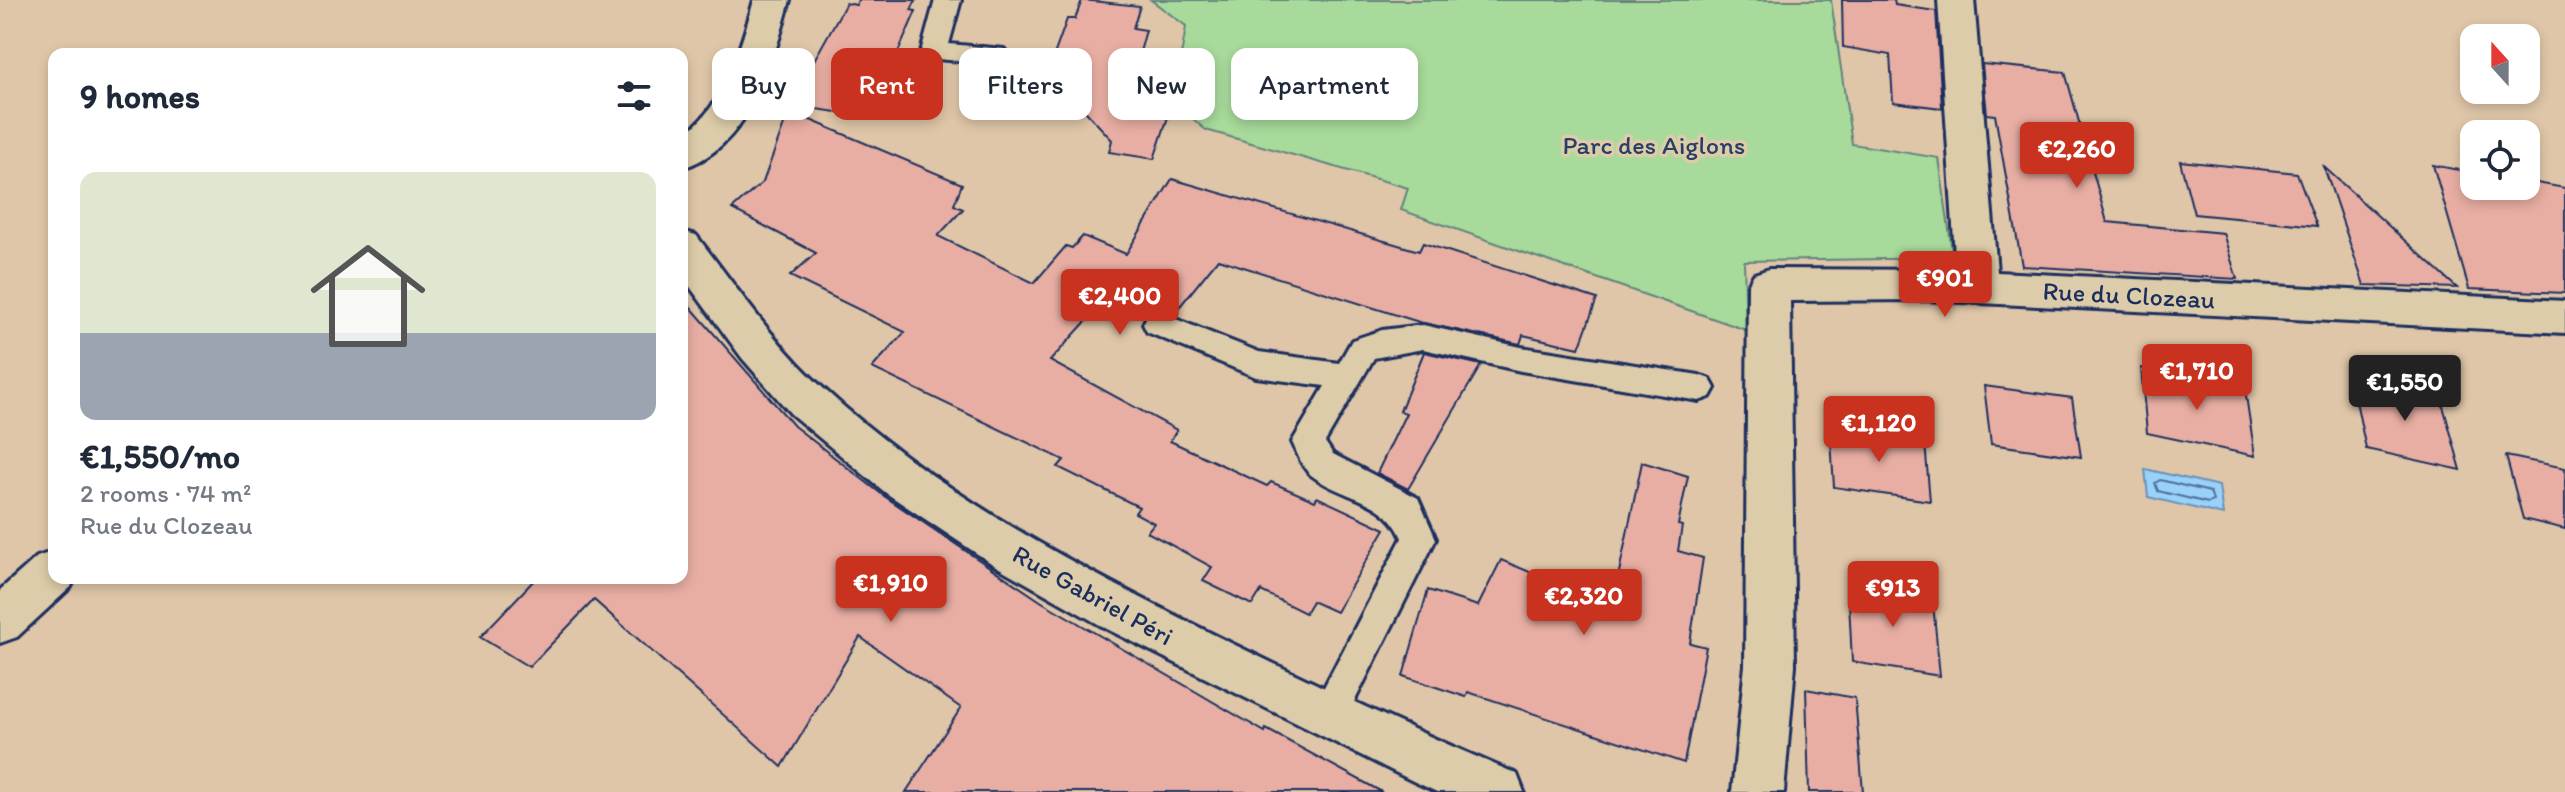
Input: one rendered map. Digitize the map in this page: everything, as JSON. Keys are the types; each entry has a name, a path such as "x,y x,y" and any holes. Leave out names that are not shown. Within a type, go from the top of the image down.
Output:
{"street":[{"path":"688,150 712,134 727,112 766,25 772,0"},
{"path":"1956,0 1978,288"},
{"name":"Rue Gabriel Péri","path":"688,254 770,364 808,403 888,468 1011,550 1148,627 1328,716 1498,792"},
{"name":"Rue du Clozeau","path":"1758,792 1770,665 1769,285 1923,284 2565,317"},
{"path":"0,621 48,577"}],"lane":[{"path":"948,0 934,52 959,53"},
{"path":"1158,324 1256,364 1347,377"},
{"path":"1328,716 1419,539 1406,508 1321,464 1308,442 1363,349 1382,342 1423,337 1521,359 1699,388"}],"green space":[{"name":"Parc des Aiglons","path":"1151,0 1831,0 1852,144 1939,158 1953,258 1744,261 1746,330 1401,210 1408,188 1206,130 1194,120 1215,120 1215,48 1182,48 1186,26"}],"water":[{"path":"2145,469 2219,486 2223,515 2148,497"}],"building":[{"path":"858,0 916,0 911,10 916,11 900,48 831,48 831,111 815,109 815,58 846,3 856,5"},
{"path":"1082,0 1140,6 1133,28 1146,30 1141,48 1108,48 1108,120 1167,120 1154,159 1109,152 1112,140 1092,118 1092,48 1057,48 1067,19 1075,19"},
{"path":"1842,0 1894,0 1895,5 1936,11 1942,108 1893,102 1890,55 1843,47"},
{"path":"1982,64 2065,72 2107,222 2223,233 2237,279 2022,266 1995,115 1987,114"},
{"path":"786,120 810,120 962,184 954,205 963,209 938,236 1034,283 1066,246 1072,248 1083,236 1126,254 1172,179 1419,251 1423,243 1597,299 1579,348 1523,335 1520,344 1419,322 1218,259 1177,310 1118,286 1050,361 1177,430 1170,441 1267,486 1271,482 1315,501 1317,497 1385,529 1336,612 1312,601 1305,613 1261,591 1252,605 1203,581 1212,567 1147,532 1154,523 1135,513 1139,507 1058,467 1064,460 872,368 905,332 790,276 816,253 732,209 763,182"},
{"path":"2180,161 2297,173 2317,226 2194,214"},
{"path":"2433,165 2460,170 2460,200 2540,200 2540,184 2565,188 2565,293 2469,289"},
{"path":"2324,167 2457,288 2364,285"},
{"path":"688,304 794,426 884,496 1042,602 1265,732 1266,729 1382,792 906,792 961,708 860,637 782,767 594,600 529,667 480,637 530,584 688,584"},
{"path":"1424,352 1481,365 1408,489 1377,473 1406,413 1400,411"},
{"path":"2141,368 2245,389 2255,456 2147,433"},
{"path":"2351,377 2440,395 2461,470 2366,449"},
{"path":"1984,386 2072,398 2081,457 1991,444"},
{"path":"1830,424 1875,429 1876,437 1925,443 1930,501 1834,487"},
{"path":"2506,456 2565,468 2565,529 2523,519"},
{"path":"1642,462 1688,476 1678,525 1682,526 1678,551 1703,558 1690,643 1706,647 1684,763 1468,692 1466,697 1403,676 1428,590 1478,606 1501,560 1612,606"},
{"path":"1848,582 1932,593 1940,676 1852,662"},
{"path":"1806,689 1855,698 1863,792 1809,792"}]}
